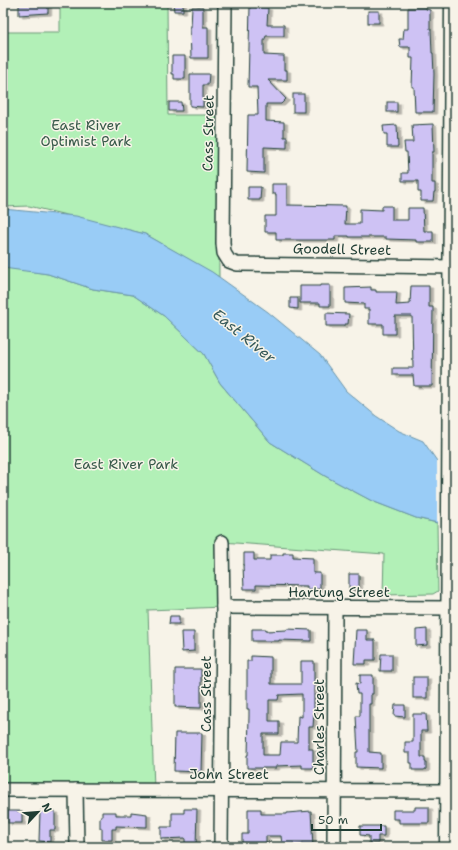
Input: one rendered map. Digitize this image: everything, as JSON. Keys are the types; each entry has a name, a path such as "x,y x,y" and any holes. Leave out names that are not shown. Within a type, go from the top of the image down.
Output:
{"main road":[{"path":"448,847 452,791 452,608 450,529 453,267 453,3"}],"street":[{"name":"Cass Street","path":"225,3 223,243 224,253 228,261"},
{"name":"Goodell Street","path":"228,261 237,264 453,267"},
{"name":"Cass Street","path":"221,847 223,607 222,542"},
{"name":"Hartung Street","path":"223,607 452,608"},
{"name":"Charles Street","path":"334,847 336,608"},
{"name":"John Street","path":"3,790 452,791"},
{"path":"76,790 77,847"}],"green space":[{"name":"East River Optimist Park","path":"60,3 167,3 168,115 218,115 219,277 145,234 29,206 3,207 3,32 60,32"},
{"name":"East River Park","path":"4,267 48,274 93,289 133,295 164,316 204,354 220,383 270,442 325,476 372,501 416,518 437,523 438,591 433,594 383,595 384,554 222,542 223,607 148,610 154,790 3,790"}],"water":[{"name":"East River","path":"3,209 76,216 145,234 212,272 268,312 320,355 346,391 376,416 399,431 423,441 437,461 455,527 416,518 372,501 325,476 270,442 220,383 204,354 164,316 133,295 93,289 48,274 3,268"}],"pier":[{"path":"437,457 438,459 443,457 455,529 437,525"}],"building":[{"path":"29,3 48,3 48,13 19,15 19,5 29,5"},
{"path":"173,3 183,3 183,11 174,11"},
{"path":"192,7 203,7 203,27 208,27 208,58 191,58 190,27"},
{"path":"250,7 268,8 267,25 284,25 284,36 266,36 264,41 264,55 284,56 284,70 287,70 287,80 268,80 286,99 281,104 266,104 266,121 284,122 284,137 287,137 287,148 264,147 264,173 247,172 248,115 258,115 257,87 248,87"},
{"path":"408,8 426,8 430,10 434,74 433,112 415,112 414,87 412,87 413,58 410,58 410,47 400,47 399,39 403,39 404,29 408,29"},
{"path":"368,11 379,11 379,23 368,23"},
{"path":"172,56 185,56 185,79 174,79 174,74 172,74"},
{"path":"190,74 209,74 208,85 203,85 203,107 190,106"},
{"path":"293,94 304,94 304,112 293,112"},
{"path":"169,102 181,102 182,111 169,111"},
{"path":"387,102 397,102 397,112 387,112"},
{"path":"433,124 434,152 432,152 432,183 435,183 435,192 433,201 421,201 421,192 418,192 418,181 402,181 402,173 408,173 407,152 405,152 404,142 413,142 412,125"},
{"path":"397,125 398,147 387,147 387,134 384,134 383,126"},
{"path":"272,184 287,184 287,205 346,206 345,224 360,224 360,209 382,210 382,206 392,206 392,220 408,220 408,208 423,208 424,231 433,231 433,242 386,239 386,237 349,236 335,236 335,240 276,240 276,232 265,232 265,216 276,216 276,194 272,194"},
{"path":"248,187 261,187 260,200 248,200"},
{"path":"330,285 330,306 320,306 320,303 300,303 300,286"},
{"path":"411,286 429,286 429,307 433,307 432,386 414,386 413,375 393,375 393,368 413,368 412,316 395,316 395,334 383,334 383,324 369,324 369,309 364,309 364,304 345,303 345,288 371,287 371,290 376,290 376,292 397,292 396,305 410,304"},
{"path":"290,298 298,298 298,309 290,308"},
{"path":"326,313 349,314 348,324 344,324 344,326 326,326"},
{"path":"244,553 254,553 254,560 270,560 270,555 283,555 283,553 293,553 293,557 313,558 313,573 320,573 320,589 307,589 307,586 256,585 256,589 244,589"},
{"path":"349,574 359,574 359,590 349,589"},
{"path":"170,616 179,616 179,624 169,624"},
{"path":"252,629 266,629 266,631 287,629 311,630 311,641 252,641"},
{"path":"427,629 427,645 416,646 416,630"},
{"path":"356,630 367,630 367,640 375,640 375,660 366,660 366,664 354,664"},
{"path":"181,632 194,632 194,651 182,652"},
{"path":"381,654 392,654 392,671 380,671"},
{"path":"251,656 271,657 271,684 301,684 301,661 314,661 313,727 309,727 309,749 313,749 313,768 302,768 302,765 276,766 276,768 247,768 249,709 247,709 247,661 251,661","holes":["302,694 302,717 298,716 297,742 281,742 280,755 263,755 263,734 279,734 279,721 269,721 269,700 278,700 279,695"]},
{"path":"175,669 201,669 201,708 175,707"},
{"path":"360,675 373,675 373,694 371,694 371,704 369,704 369,752 381,753 381,768 356,767 356,752 358,752 356,716 360,716 360,694 357,694 356,683 360,684"},
{"path":"413,677 427,677 427,698 413,698"},
{"path":"395,705 405,705 405,717 394,716"},
{"path":"413,714 426,714 427,731 421,731 421,757 425,757 426,762 426,769 424,770 412,770 410,753 405,753 405,742 413,742"},
{"path":"175,733 202,733 201,772 174,771"},
{"path":"415,807 429,807 429,823 399,823 399,819 393,819 393,810 415,810"},
{"path":"184,809 197,809 196,847 185,847 185,838 161,839 161,827 172,827 172,813 184,813"},
{"path":"248,809 261,809 261,814 287,814 311,811 313,847 302,847 302,844 282,845 281,836 266,836 266,847 256,847 256,844 242,843 242,834 248,834"},
{"path":"8,811 22,811 22,823 8,823"},
{"path":"40,811 55,811 55,830 50,830 50,842 39,841"},
{"path":"102,812 116,812 116,815 131,815 131,812 147,814 147,827 116,826 116,829 112,829 112,840 102,840 100,817 102,817"},
{"path":"360,826 384,826 384,836 378,836 378,843 369,843 369,836 360,835"}]}
